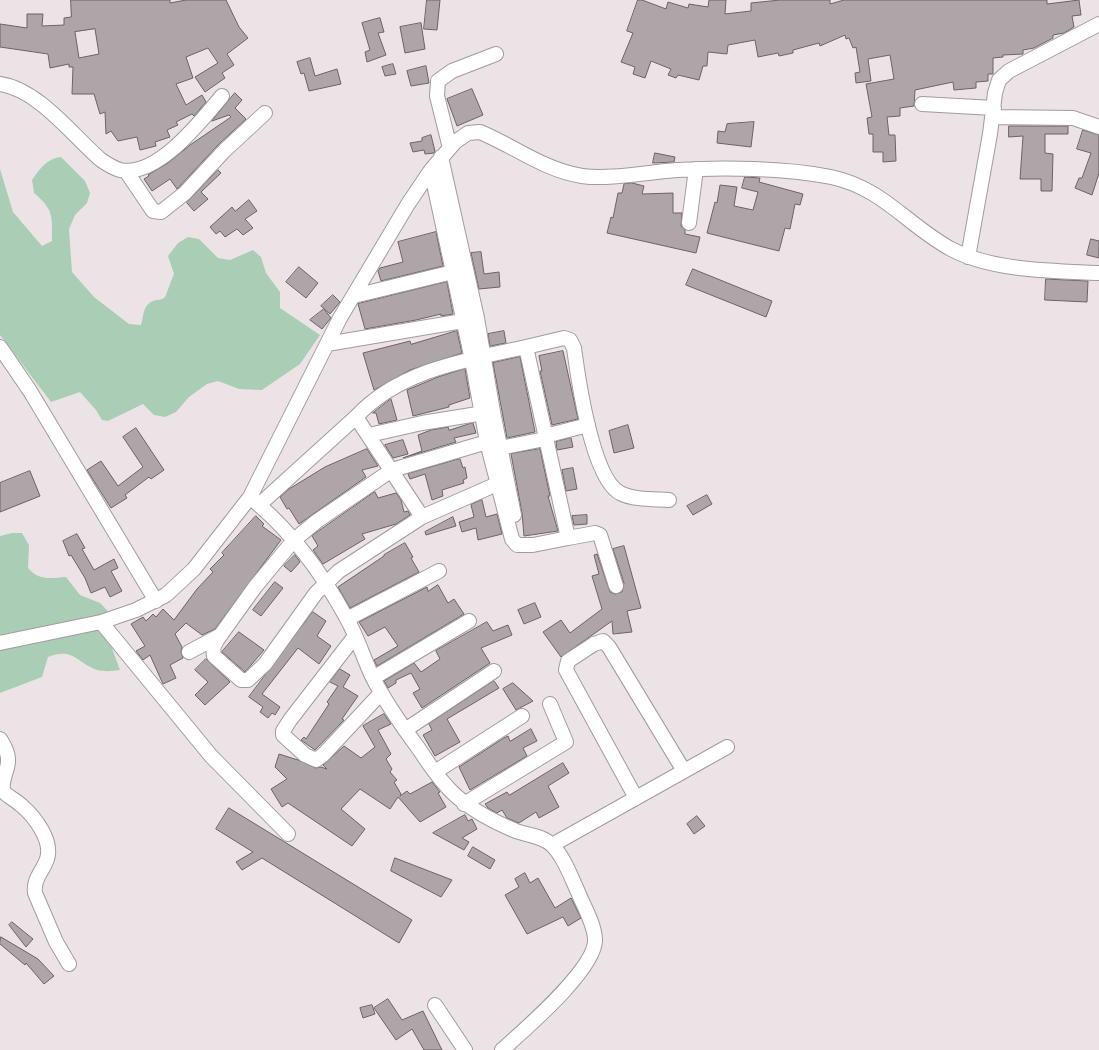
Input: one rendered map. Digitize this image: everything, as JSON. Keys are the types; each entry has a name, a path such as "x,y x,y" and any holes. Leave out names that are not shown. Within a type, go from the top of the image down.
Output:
{"street":[{"path":"968,257 997,86 1005,74 1099,24"},
{"path":"496,54 452,72 438,81 437,96 487,413 487,442 514,543 530,545 599,534 616,586"},
{"path":"0,84 10,86 28,94 101,160 115,168 126,171 146,167 156,162 181,140 222,96"},
{"path":"922,104 993,112 1073,118 1099,127"},
{"path":"126,171 153,211 161,212 185,193 224,151 265,113"},
{"path":"254,501 327,344 408,204 445,152 465,135 476,131 492,137 552,168 583,176 607,176 696,169 798,172 831,177 871,191 930,235 950,248 968,257 988,263 1099,273"},
{"path":"689,223 696,169"},
{"path":"431,170 463,321 478,358"},
{"path":"354,296 453,272"},
{"path":"327,344 463,321"},
{"path":"0,643 101,622 156,601 176,588 254,501 356,417 372,400 398,384 478,358 564,338 571,341 588,425 602,469 617,490 630,496 669,500"},
{"path":"0,347 30,391 156,601"},
{"path":"526,347 568,538"},
{"path":"369,435 422,423 487,413"},
{"path":"487,413 500,448 519,544"},
{"path":"356,417 422,516"},
{"path":"500,448 588,425"},
{"path":"487,442 392,470 317,521 294,540 255,587 220,635 213,648 214,656 241,680 248,680 266,664 308,603 326,581 355,559 422,516 497,484"},
{"path":"254,501 278,522 326,581 348,619 381,693 435,772 464,804 508,827 543,839 552,845 560,855 591,922 595,940 594,948 586,964 566,988 502,1050"},
{"path":"348,619 439,571"},
{"path":"373,678 469,620"},
{"path":"101,622 211,756 288,834"},
{"path":"189,652 220,635"},
{"path":"355,636 290,720 283,730 283,735 306,755 316,760 323,755 381,693"},
{"path":"636,798 566,670 566,664 570,660 594,644 603,641 609,646 684,771"},
{"path":"405,730 494,671"},
{"path":"464,804 566,742 550,704"},
{"path":"435,772 522,716"},
{"path":"0,739 5,748 8,759 3,790 29,812 41,830 49,847 47,859 36,879 35,893 56,942 69,964"},
{"path":"552,845 727,747"},
{"path":"434,1005 465,1050"}],"green space":[{"path":"61,157 85,181 90,193 87,203 75,215 69,229 72,272 94,297 129,324 141,325 146,306 152,301 160,300 166,296 174,274 168,256 178,243 188,237 199,239 218,258 230,260 253,250 261,257 266,273 280,292 280,308 320,335 300,364 262,390 239,389 218,381 207,384 189,397 176,412 165,417 154,415 143,404 108,421 102,420 96,410 80,392 51,402 0,335 0,169 13,212 42,246 52,241 52,219 45,204 34,193 32,180 44,165 52,159"},
{"path":"12,533 22,533 29,545 28,568 32,572 45,578 66,577 80,595 100,603 107,610 110,643 120,670 97,670 69,655 56,654 48,657 42,677 0,693 0,536"}],"building":[{"path":"71,0 170,0 170,3 186,0 226,0 239,27 248,38 227,54 234,65 222,73 225,78 205,92 195,77 218,63 208,48 186,57 193,78 176,84 186,105 202,95 206,102 194,116 192,114 176,122 178,125 167,130 170,137 155,142 156,146 140,150 137,137 118,141 111,131 106,134 105,112 100,114 94,94 72,94 73,67 69,67 69,64 50,68 48,54 0,47 0,24 27,28 27,14 43,14 42,26 64,25 64,18 71,17","holes":["95,29 99,54 79,58 75,32"]},
{"path":"427,0 440,0 437,30 424,29"},
{"path":"638,0 642,0 666,9 668,2 688,8 689,4 708,7 709,0 726,0 725,14 751,11 751,3 780,0 830,0 830,4 844,0 1047,0 1047,4 1079,0 1081,15 1072,16 1074,27 1064,33 1053,35 1053,38 1034,48 1023,50 1023,54 1003,55 1003,57 993,58 993,74 988,74 988,81 976,82 976,88 954,90 953,82 915,90 914,106 900,108 900,116 887,117 889,135 895,135 896,161 883,162 883,152 873,152 873,134 869,134 867,118 872,117 866,84 894,79 890,55 868,59 871,81 856,83 855,73 860,72 856,47 853,48 849,38 846,39 845,35 820,46 819,43 793,50 793,53 779,56 778,53 758,57 755,40 728,45 727,54 708,52 707,66 703,66 699,80 678,75 676,78 668,75 671,69 651,61 645,78 633,74 635,67 621,62 633,33 627,31"},
{"path":"380,18 384,32 378,33 386,55 367,62 365,52 370,50 362,23"},
{"path":"421,23 425,49 405,53 400,27"},
{"path":"310,58 315,76 337,69 341,84 309,91 304,73 301,74 297,62"},
{"path":"393,64 396,74 385,76 382,67"},
{"path":"426,66 429,83 411,86 407,71"},
{"path":"472,89 483,115 457,126 447,99"},
{"path":"235,93 242,100 235,108 246,119 218,145 177,189 170,179 152,191 144,179 231,117 229,115 212,121"},
{"path":"754,122 751,147 717,143 718,131 725,132 727,124"},
{"path":"1009,126 1068,126 1068,134 1045,134 1045,153 1053,154 1052,191 1041,191 1041,179 1020,179 1023,136 1009,137"},
{"path":"1083,130 1099,135 1099,173 1092,195 1075,188 1079,178 1082,178 1091,153 1077,149"},
{"path":"431,135 435,151 434,153 425,154 424,150 413,152 410,143 422,141 422,138"},
{"path":"655,153 675,157 674,162 653,163"},
{"path":"218,170 221,173 201,192 208,199 194,211 187,203"},
{"path":"745,177 760,178 759,182 803,194 800,205 795,204 790,229 785,228 779,251 707,233 715,202 717,203 720,185 737,187 734,206 753,210 758,192 742,188"},
{"path":"632,183 644,186 642,194 673,193 673,213 682,213 681,226 685,230 685,234 700,237 696,253 607,233 611,217 613,218 618,193 622,193 624,184"},
{"path":"249,200 257,211 245,219 253,228 243,235 237,229 225,237 220,231 216,234 210,227 232,207 235,211"},
{"path":"436,232 443,266 381,281 378,271 380,268 403,262 398,242"},
{"path":"1091,239 1099,241 1099,258 1087,255"},
{"path":"481,252 484,274 499,272 500,287 479,289 471,253"},
{"path":"299,267 318,283 306,298 286,282"},
{"path":"693,269 772,301 766,317 686,285"},
{"path":"1046,279 1088,281 1087,302 1045,300"},
{"path":"447,282 453,314 441,316 441,314 365,329 358,304"},
{"path":"333,295 340,302 330,314 321,306"},
{"path":"324,309 331,318 322,329 310,320"},
{"path":"457,331 462,353 410,370 374,390 363,353 410,341 411,344"},
{"path":"504,331 506,343 490,346 488,334"},
{"path":"563,351 578,419 552,425 540,371 542,371 539,356"},
{"path":"520,357 535,432 507,438 493,363"},
{"path":"465,369 470,398 449,405 449,407 413,416 407,390 438,377"},
{"path":"391,399 397,420 379,424 376,413 373,413"},
{"path":"473,423 476,433 454,438 456,442 403,458 422,451 418,435 431,430 448,427 449,430"},
{"path":"628,425 634,448 614,453 609,431"},
{"path":"136,428 164,470 151,479 149,477 125,495 127,498 111,508 87,470 101,461 118,486 143,467 123,437"},
{"path":"571,438 573,447 557,450 556,442"},
{"path":"403,440 408,454 393,458 385,445"},
{"path":"367,449 378,466 362,470 366,477 299,524 280,497 289,489 325,467"},
{"path":"540,449 550,496 548,496 558,531 524,536 522,513 511,454"},
{"path":"460,459 463,468 465,467 467,478 463,480 464,483 442,490 443,496 432,500 425,474 410,479 408,474"},
{"path":"573,468 577,489 566,491 562,470"},
{"path":"30,471 40,496 0,512 0,483"},
{"path":"375,492 378,498 396,493 401,500 404,512 408,511 410,515 396,524 362,534 365,539 323,564 313,550 318,546 312,536"},
{"path":"707,495 712,504 693,515 687,506"},
{"path":"482,500 486,517 497,514 502,534 478,540 476,528 462,532 459,522 474,517 471,505"},
{"path":"587,515 587,524 574,525 572,516"},
{"path":"256,516 264,524 262,526 281,540 215,629 202,635 186,623 175,634 182,647 181,652 183,658 170,665 176,678 163,684 150,655 143,660 136,651 145,646 131,624 143,617 146,621 153,614 156,617 163,609 174,620 197,589 213,572 210,569 224,555 222,553"},
{"path":"453,517 456,526 426,535 425,532"},
{"path":"77,534 85,548 82,549 94,570 114,559 118,568 111,571 122,591 110,597 105,587 91,593 85,578 71,555 69,556 63,541"},
{"path":"405,543 419,572 350,608 338,587 384,555"},
{"path":"624,546 641,608 627,611 632,632 613,634 612,621 561,657 543,632 561,620 570,633 602,609 592,576 599,574 594,555 597,554 610,592 615,594 622,592 624,583 613,549"},
{"path":"295,555 300,562 291,572 284,566"},
{"path":"275,582 283,588 261,616 253,610"},
{"path":"438,585 448,603 454,599 464,614 377,666 374,660 398,646 385,627 368,636 359,622 427,587 428,591"},
{"path":"535,603 541,617 524,624 518,610"},
{"path":"313,612 326,621 317,636 331,646 319,664 298,648 262,694 280,707 275,715 272,713 268,718 260,712 263,707 249,697"},
{"path":"487,622 493,631 508,625 512,635 481,648 490,663 422,708 413,693 420,689 411,673 396,680 396,683 388,688 384,681 414,663 421,672 440,659 436,651"},
{"path":"239,632 264,650 245,672 222,652"},
{"path":"206,659 230,682 205,705 195,695 208,682 195,670"},
{"path":"340,669 350,675 343,687 358,696 342,719 344,720 315,750 301,740 304,737 306,739 329,704 327,702 338,686 330,682"},
{"path":"494,681 499,688 447,719 460,742 435,756 423,735 432,730 429,724"},
{"path":"513,683 533,701 516,710 503,689"},
{"path":"384,714 391,724 378,730 391,754 386,759 392,769 390,772 397,780 394,782 401,794 400,796 407,791 410,794 432,782 440,792 438,793 446,807 420,822 398,797 390,809 360,789 341,809 365,829 352,846 288,803 282,807 271,789 287,779 275,767 279,754 316,768 321,767 327,769 323,765 344,746 361,758 375,747 363,726"},
{"path":"531,729 537,741 523,748 527,756 470,790 459,767 504,738 508,736 510,741"},
{"path":"563,763 569,773 548,786 559,807 539,818 536,812 519,823 507,818 502,810 497,813 488,808 485,804 507,792 509,795"},
{"path":"229,808 412,920 399,943 262,858 242,870 236,862 253,852 216,829"},
{"path":"465,815 468,821 472,819 477,829 462,838 469,842 464,850 433,833"},
{"path":"697,816 705,826 694,834 687,824"},
{"path":"473,847 495,860 490,869 468,856"},
{"path":"395,858 452,880 441,897 391,871"},
{"path":"525,873 530,883 538,878 555,908 571,898 581,918 568,926 563,917 527,934 505,895 519,887 515,879"},
{"path":"12,922 33,939 26,947 9,925"},
{"path":"1,937 38,959 54,976 44,984 26,963 25,965 0,944"},
{"path":"388,999 402,1020 423,1011 442,1050 424,1050 412,1029 396,1040 374,1008"},
{"path":"372,1005 375,1014 363,1018 360,1008"}]}
